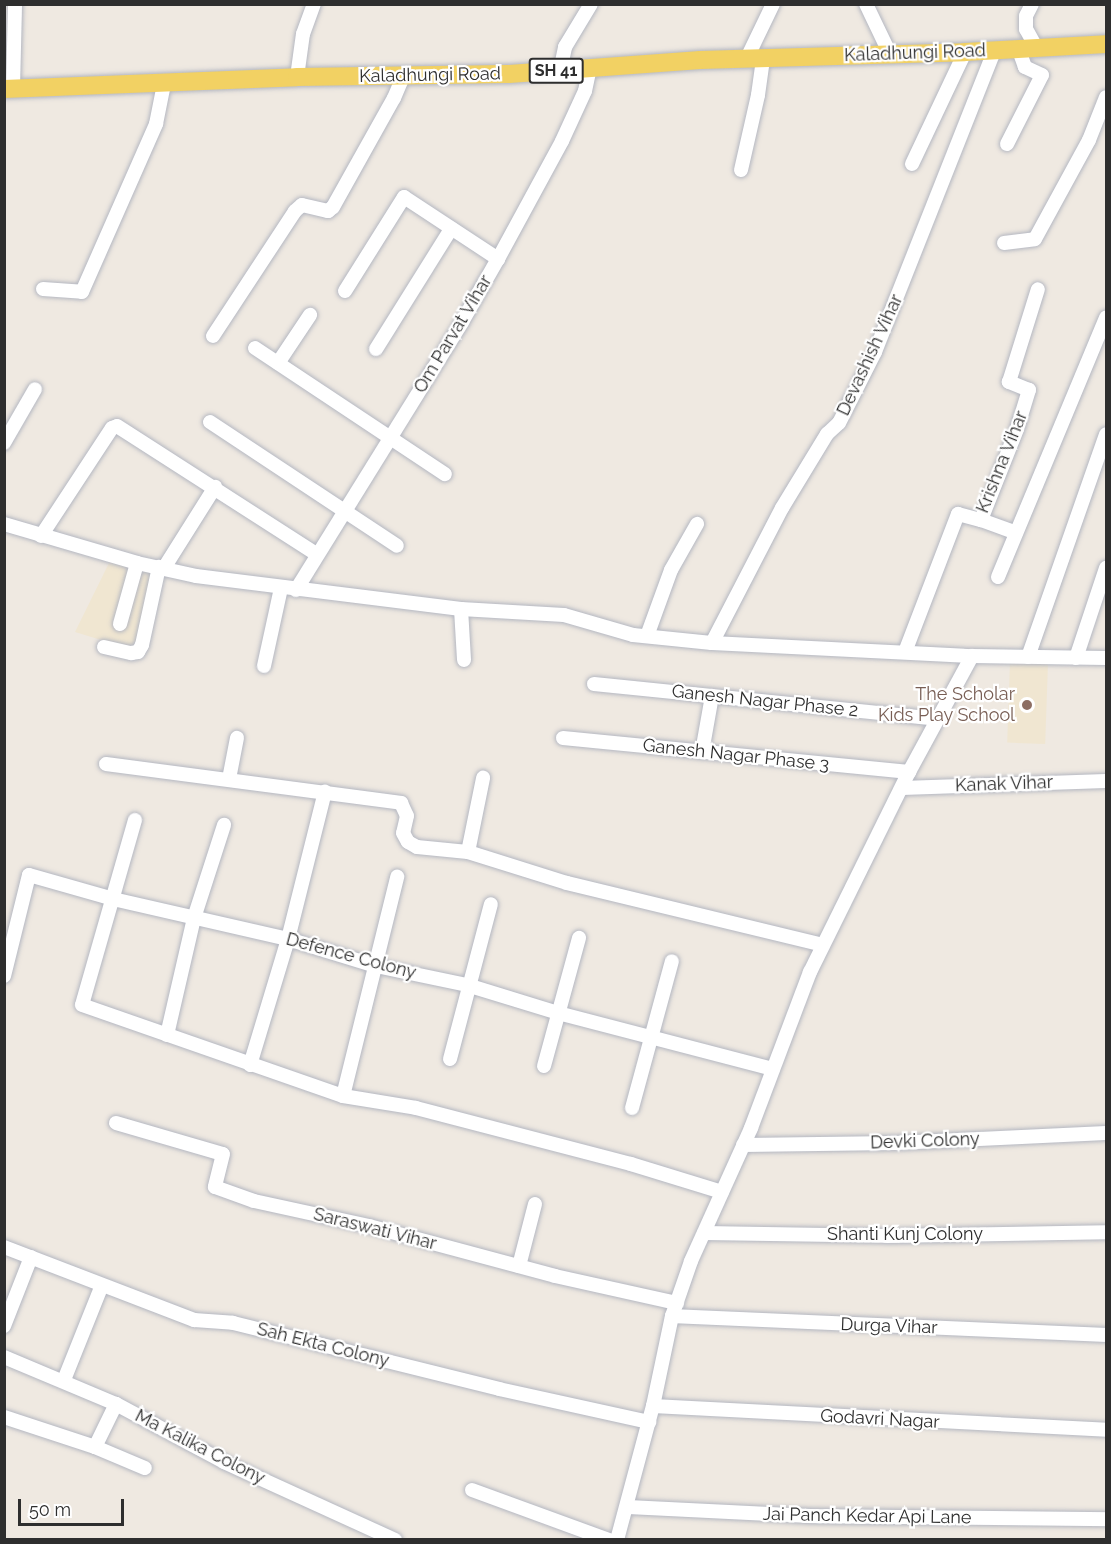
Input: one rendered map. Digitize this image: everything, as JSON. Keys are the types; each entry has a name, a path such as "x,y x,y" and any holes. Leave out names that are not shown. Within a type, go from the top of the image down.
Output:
{"main road":[{"name":"Kaladhungi Road","path":"9,89 560,71 755,58 994,51 1107,44"}],"street":[{"path":"9,89 15,4"},
{"path":"297,78 303,34 314,4"},
{"path":"560,71 566,46 591,4"},
{"path":"741,170 758,95 755,58 773,4"},
{"path":"866,4 890,54"},
{"path":"1032,4 1026,16 1026,29 1036,47"},
{"path":"1007,144 1042,75 1025,67 1018,48"},
{"name":"Devashish Vihar","path":"712,643 782,508 827,434 839,423 875,352 994,51"},
{"path":"912,164 965,52"},
{"name":"Om Parvat Vihar","path":"264,666 288,589 316,554 344,511 498,259 562,141 585,91 590,68"},
{"path":"213,336 295,211 302,205 309,204 328,211 333,207 394,98 404,75"},
{"path":"43,289 82,292 156,124 164,84"},
{"path":"1004,243 1035,239 1080,156 1107,97"},
{"path":"345,291 404,197 498,259"},
{"path":"376,349 451,229"},
{"name":"Krishna Vihar","path":"905,652 958,514 981,520 1017,429 1029,390 1009,382 1038,289"},
{"path":"278,363 310,315"},
{"path":"998,578 1107,318"},
{"path":"255,348 391,436 445,474"},
{"path":"4,443 35,389"},
{"path":"210,422 397,546"},
{"path":"41,536 112,428 117,426 316,554"},
{"path":"1028,657 1107,434"},
{"path":"104,647 131,653 138,652 142,645 161,567 215,487"},
{"path":"981,520 1016,533"},
{"path":"4,524 137,563 196,576 461,609 564,615 647,636 712,643 972,656 1107,658"},
{"path":"647,636 671,570 697,524"},
{"path":"120,624 137,563"},
{"path":"1077,658 1107,568"},
{"path":"461,609 464,660"},
{"path":"617,1539 628,1507 675,1309 704,1233 743,1145 810,972 909,772 972,656"},
{"name":"Ganesh Nagar Phase 2","path":"594,684 937,719"},
{"path":"702,752 712,696"},
{"path":"229,779 237,738"},
{"name":"Ganesh Nagar Phase 3","path":"563,738 909,772"},
{"path":"106,764 401,803 407,816 403,832 408,842 417,847 468,852 567,883 824,945"},
{"path":"468,852 483,778"},
{"name":"Kanak Vihar","path":"902,788 1107,781"},
{"path":"250,1065 288,939 325,792"},
{"path":"135,820 82,1005 342,1096 416,1108 631,1164 722,1192"},
{"path":"167,1035 194,918 224,825"},
{"name":"Defence Colony","path":"4,976 28,875 194,918 288,939 376,966 467,985 558,1013 773,1069"},
{"path":"342,1096 397,878"},
{"path":"450,1059 467,985 491,904"},
{"path":"544,1066 579,938"},
{"path":"632,1108 672,961"},
{"name":"Saraswati Vihar","path":"116,1123 224,1154 215,1187 254,1201 369,1226 675,1309"},
{"name":"Devki Colony","path":"743,1145 895,1143 1107,1134"},
{"path":"519,1266 535,1204"},
{"name":"Shanti Kunj Colony","path":"704,1233 887,1236 1107,1232"},
{"name":"Sah Ekta Colony","path":"4,1247 194,1320 233,1323 499,1389 649,1422"},
{"path":"4,1326 30,1257"},
{"path":"64,1380 102,1285"},
{"name":"Durga Vihar","path":"675,1309 1107,1335"},
{"name":"Ma Kalika Colony","path":"4,1357 64,1380 116,1404 224,1462 396,1539"},
{"path":"95,1447 116,1404"},
{"name":"Godavri Nagar","path":"653,1406 1107,1430"},
{"path":"4,1417 95,1447 145,1468"},
{"path":"472,1490 609,1539"},
{"name":"Jai Panch Kedar Api Lane","path":"628,1507 810,1516 1107,1519"}],"shaded area":[{"path":"110,561 153,571 139,645 134,650 75,632"},
{"name":"The Scholar Kids Play School","path":"1010,662 1048,663 1045,744 1007,743"}],"place":[{"name":"The Scholar Kids Play School","path":"1027,705"}]}
